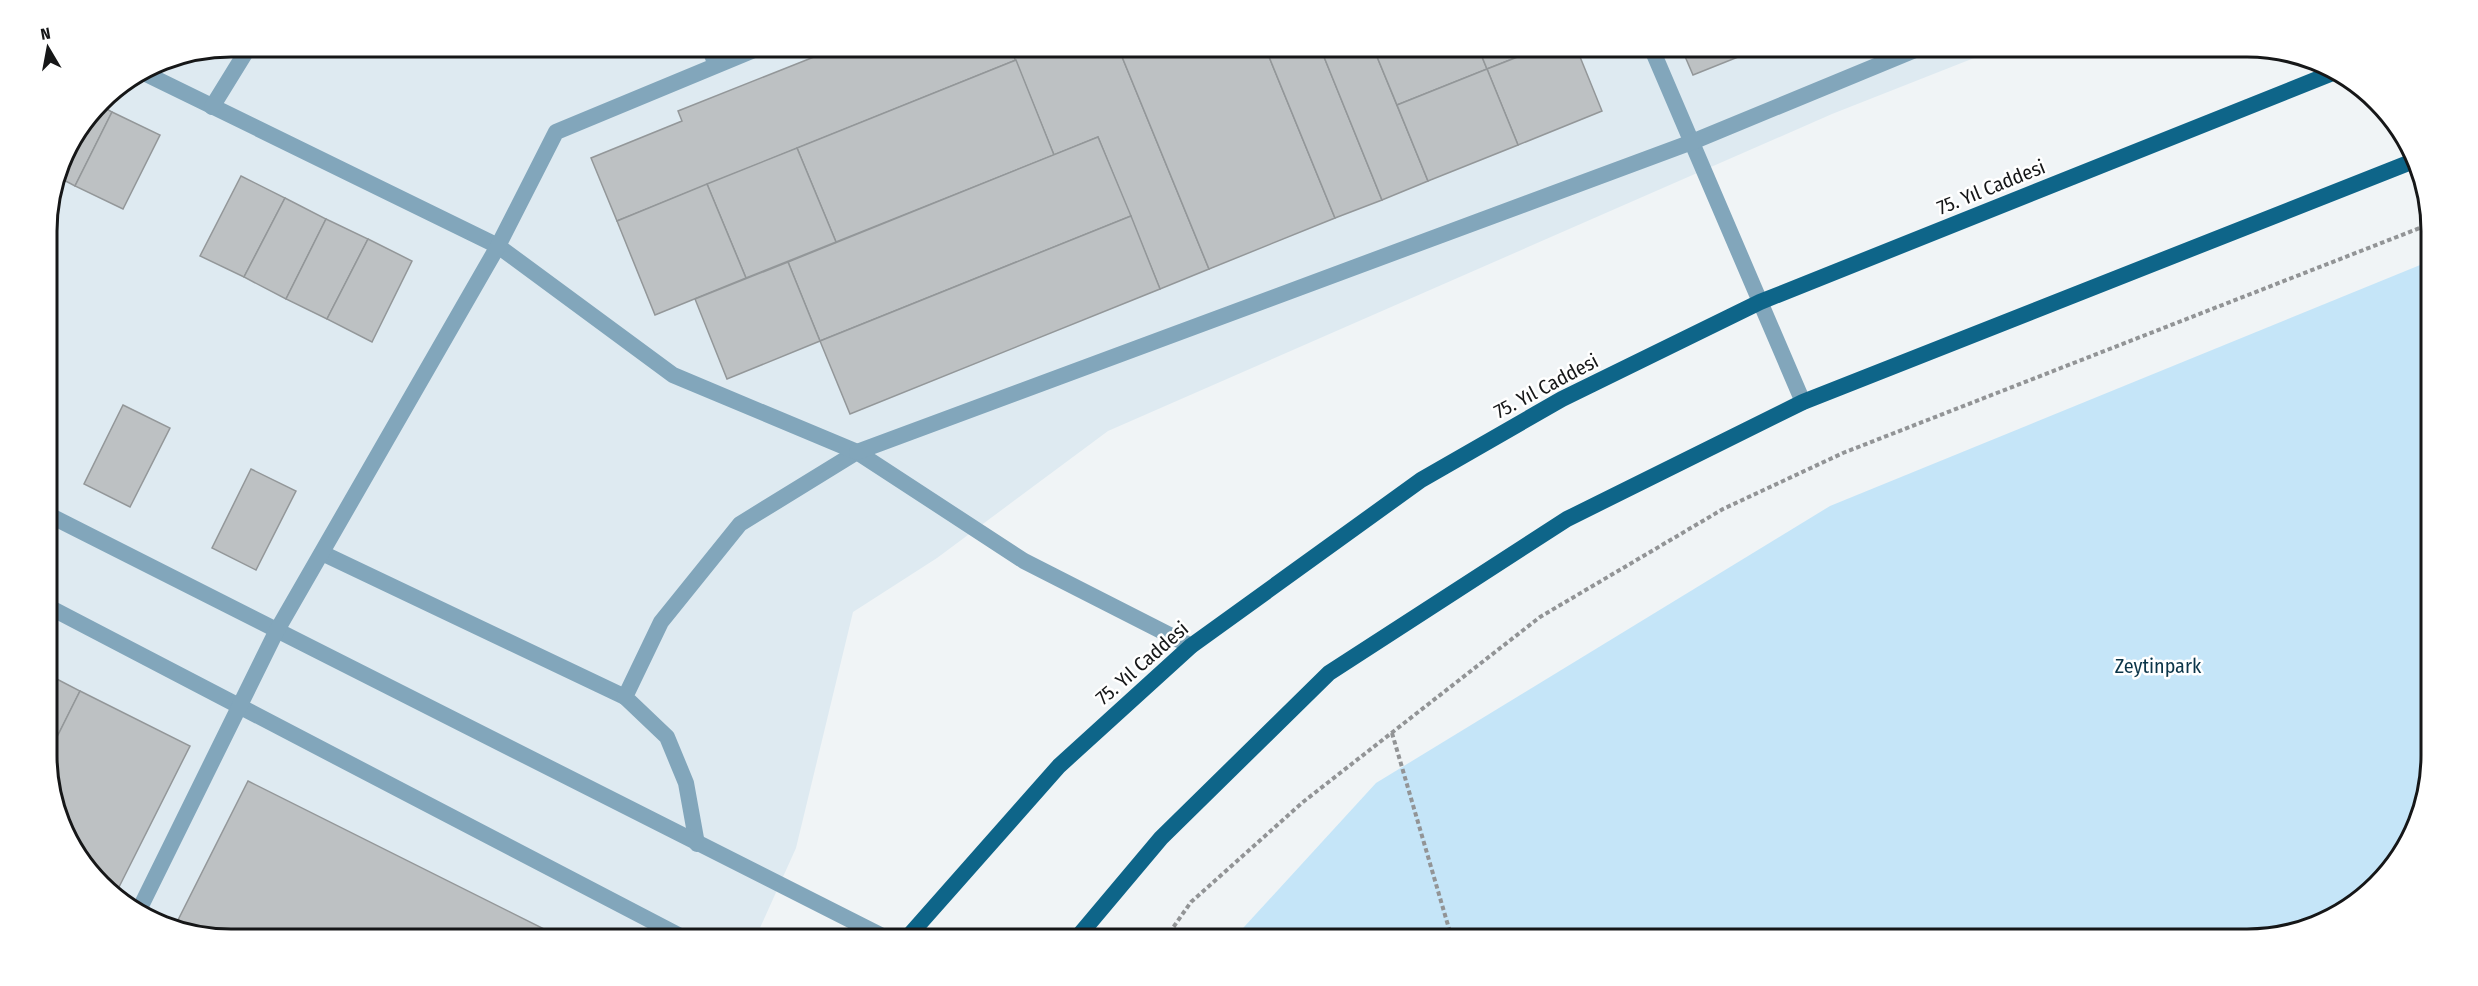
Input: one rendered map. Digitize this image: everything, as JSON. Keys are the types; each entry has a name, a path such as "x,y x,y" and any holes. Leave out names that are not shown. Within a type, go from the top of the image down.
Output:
{"main road":[{"name":"75. Yıl Caddesi","path":"915,929 1059,766 1191,646 1421,480 1562,399 1760,302 2325,76"},
{"path":"1084,929 1161,838 1329,673 1567,519 1803,402 2407,163"}],"street":[{"path":"212,107 242,57"},
{"path":"713,57 716,65"},
{"path":"142,904 276,632 498,246 556,132 735,57"},
{"path":"1656,57 1803,402"},
{"path":"625,697 661,622 740,524 856,452 1692,142 1896,57"},
{"path":"151,77 498,246 673,375 856,452 1024,561 1191,646"},
{"path":"57,520 868,929"},
{"path":"322,553 625,697 667,737 686,783 698,844"},
{"path":"57,611 667,929"}],"path":[{"path":"1172,929 1191,902 1303,802 1540,617 1723,508 1842,453 2421,228"},
{"path":"1392,733 1449,929"}],"shaded area":[{"path":"220,57 1977,57 1832,114 1108,431 937,558 853,612 796,848 760,929 209,928 175,920 154,911 116,886 100,870 75,832 66,811 57,766 57,220 63,186 80,144 100,116 116,100 135,86 165,70 197,60"}],"green space":[{"name":"Zeytinpark","path":"2421,265 2421,766 2412,811 2392,851 2370,878 2334,906 2303,920 2258,929 1242,929 1376,783 1830,506"}],"building":[{"path":"814,57 1015,57 1016,60 617,221 591,158 682,121 678,111"},
{"path":"1014,57 1122,57 1209,269 1160,289 1098,137 1054,155"},
{"path":"1122,57 1269,57 1335,218 1209,269"},
{"path":"1269,57 1324,57 1382,200 1335,218"},
{"path":"1324,57 1377,57 1428,181 1382,200"},
{"path":"1377,57 1482,57 1487,69 1397,105"},
{"path":"1482,57 1518,57 1487,69"},
{"path":"1518,57 1580,57 1602,111 1518,145 1487,69"},
{"path":"1685,57 1738,57 1693,75"},
{"path":"1016,60 1054,155 836,242 797,148"},
{"path":"1487,69 1518,145 1428,181 1397,105"},
{"path":"107,109 112,112 75,186 65,181 70,165 80,144"},
{"path":"112,112 160,135 123,209 75,186"},
{"path":"1098,137 1131,216 820,341 788,262"},
{"path":"797,148 836,242 746,278 707,184"},
{"path":"241,176 285,198 244,277 200,256"},
{"path":"707,184 746,278 655,315 617,221"},
{"path":"285,198 326,219 286,299 244,277"},
{"path":"1131,216 1160,289 850,414 820,341"},
{"path":"326,219 368,239 327,319 286,299"},
{"path":"368,239 412,261 372,342 327,319"},
{"path":"788,262 820,341 727,379 695,299"},
{"path":"123,405 170,428 130,507 84,484"},
{"path":"251,469 296,491 256,570 212,548"},
{"path":"57,679 80,691 57,737"},
{"path":"80,691 190,746 119,888 100,870 86,851 66,811 57,766 57,737"},
{"path":"248,781 544,929 231,929 209,928 178,921"}]}
